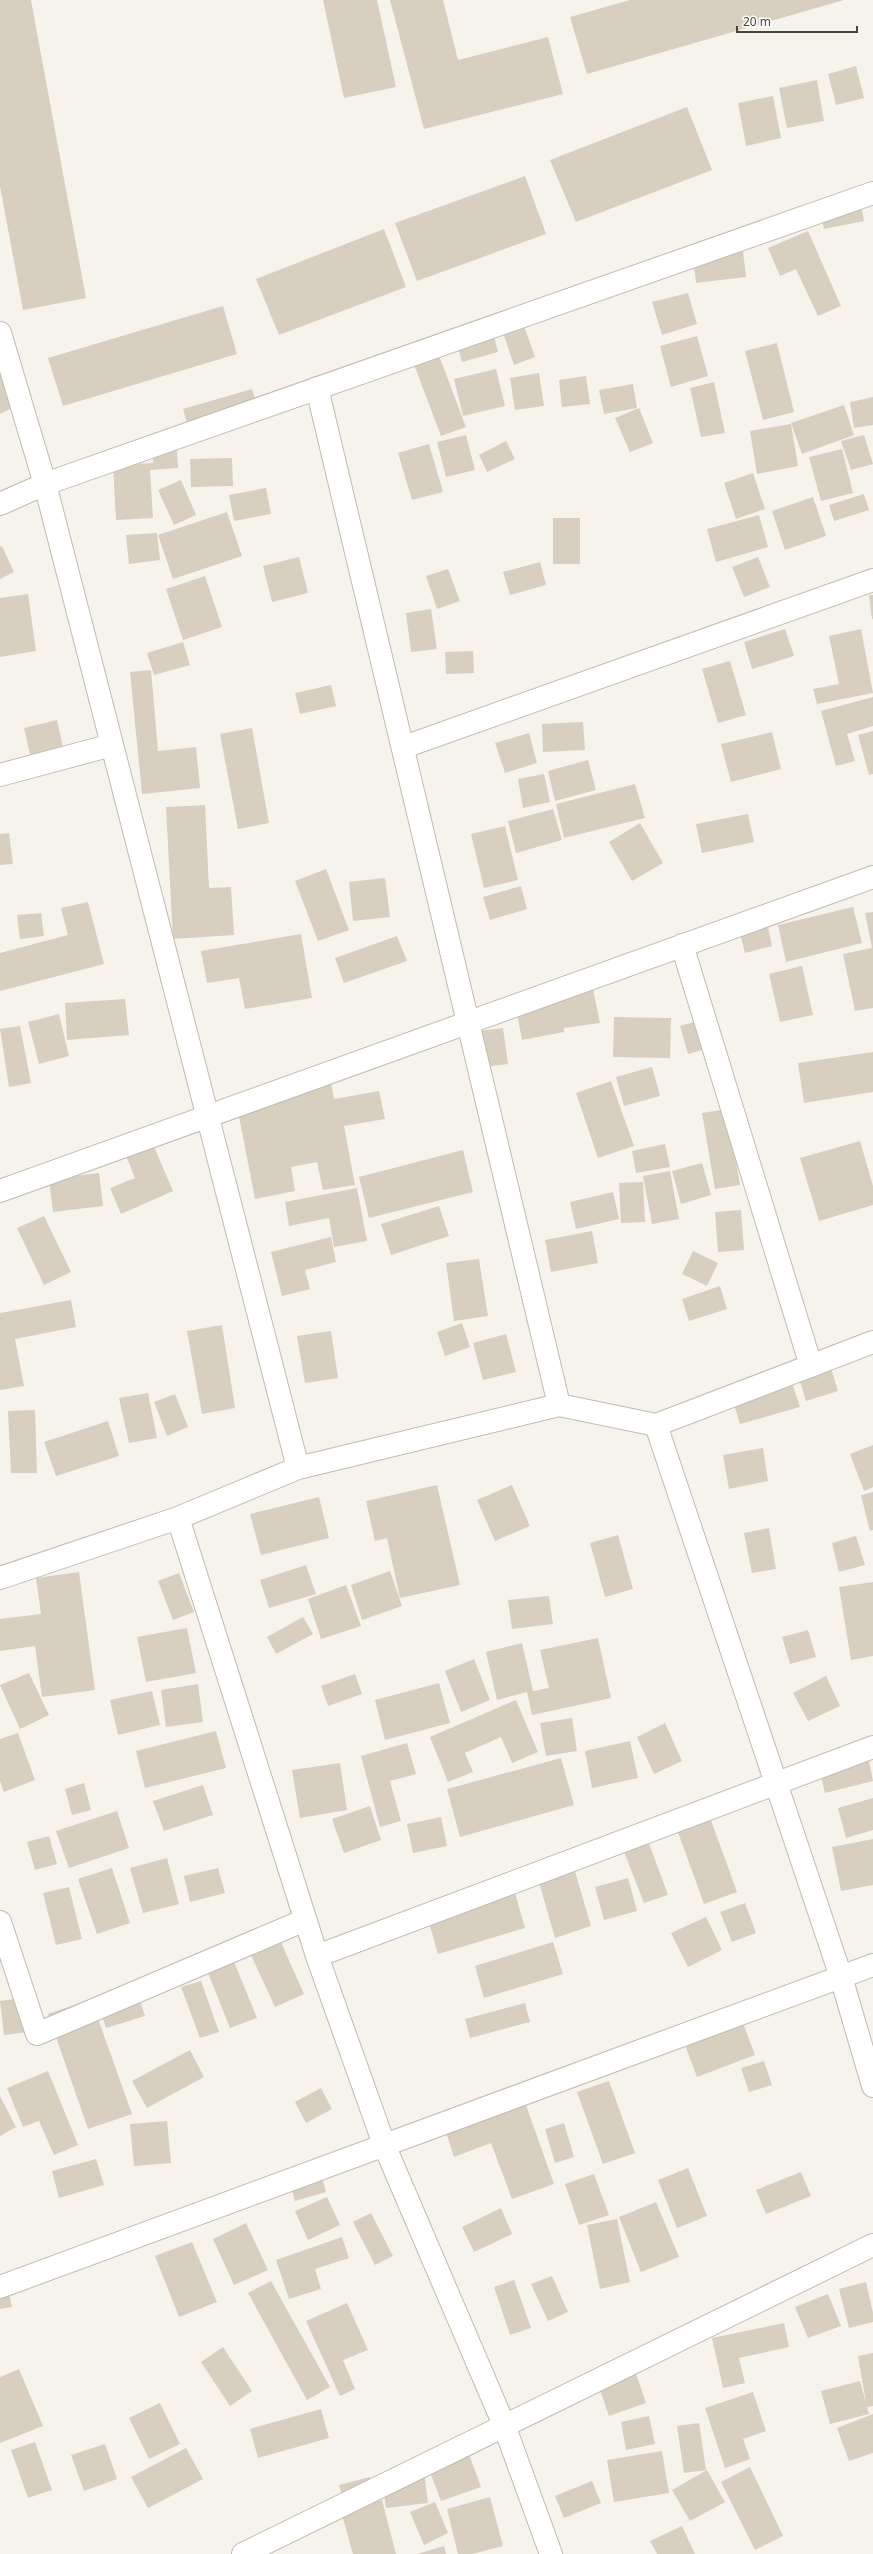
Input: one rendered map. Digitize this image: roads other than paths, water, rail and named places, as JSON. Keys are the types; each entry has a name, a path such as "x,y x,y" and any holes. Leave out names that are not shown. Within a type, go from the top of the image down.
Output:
{"street":[{"path":"0,504 45,484 873,194"},
{"path":"0,333 45,484 206,1116 298,1468"},
{"path":"317,388 404,747 559,1405"},
{"path":"404,747 873,580"},
{"path":"0,775 112,746"},
{"path":"0,1191 469,1021 873,877"},
{"path":"682,945 811,1366"},
{"path":"0,1578 178,1518 298,1468 559,1405 656,1425 873,1342"},
{"path":"656,1425 775,1784 841,1977 873,2086"},
{"path":"178,1518 305,1920 385,2147 504,2425 551,2554"},
{"path":"317,1956 873,1747"},
{"path":"0,1922 37,2034 305,1920"},
{"path":"0,2287 385,2147 873,1965"},
{"path":"243,2554 873,2245"}]}
